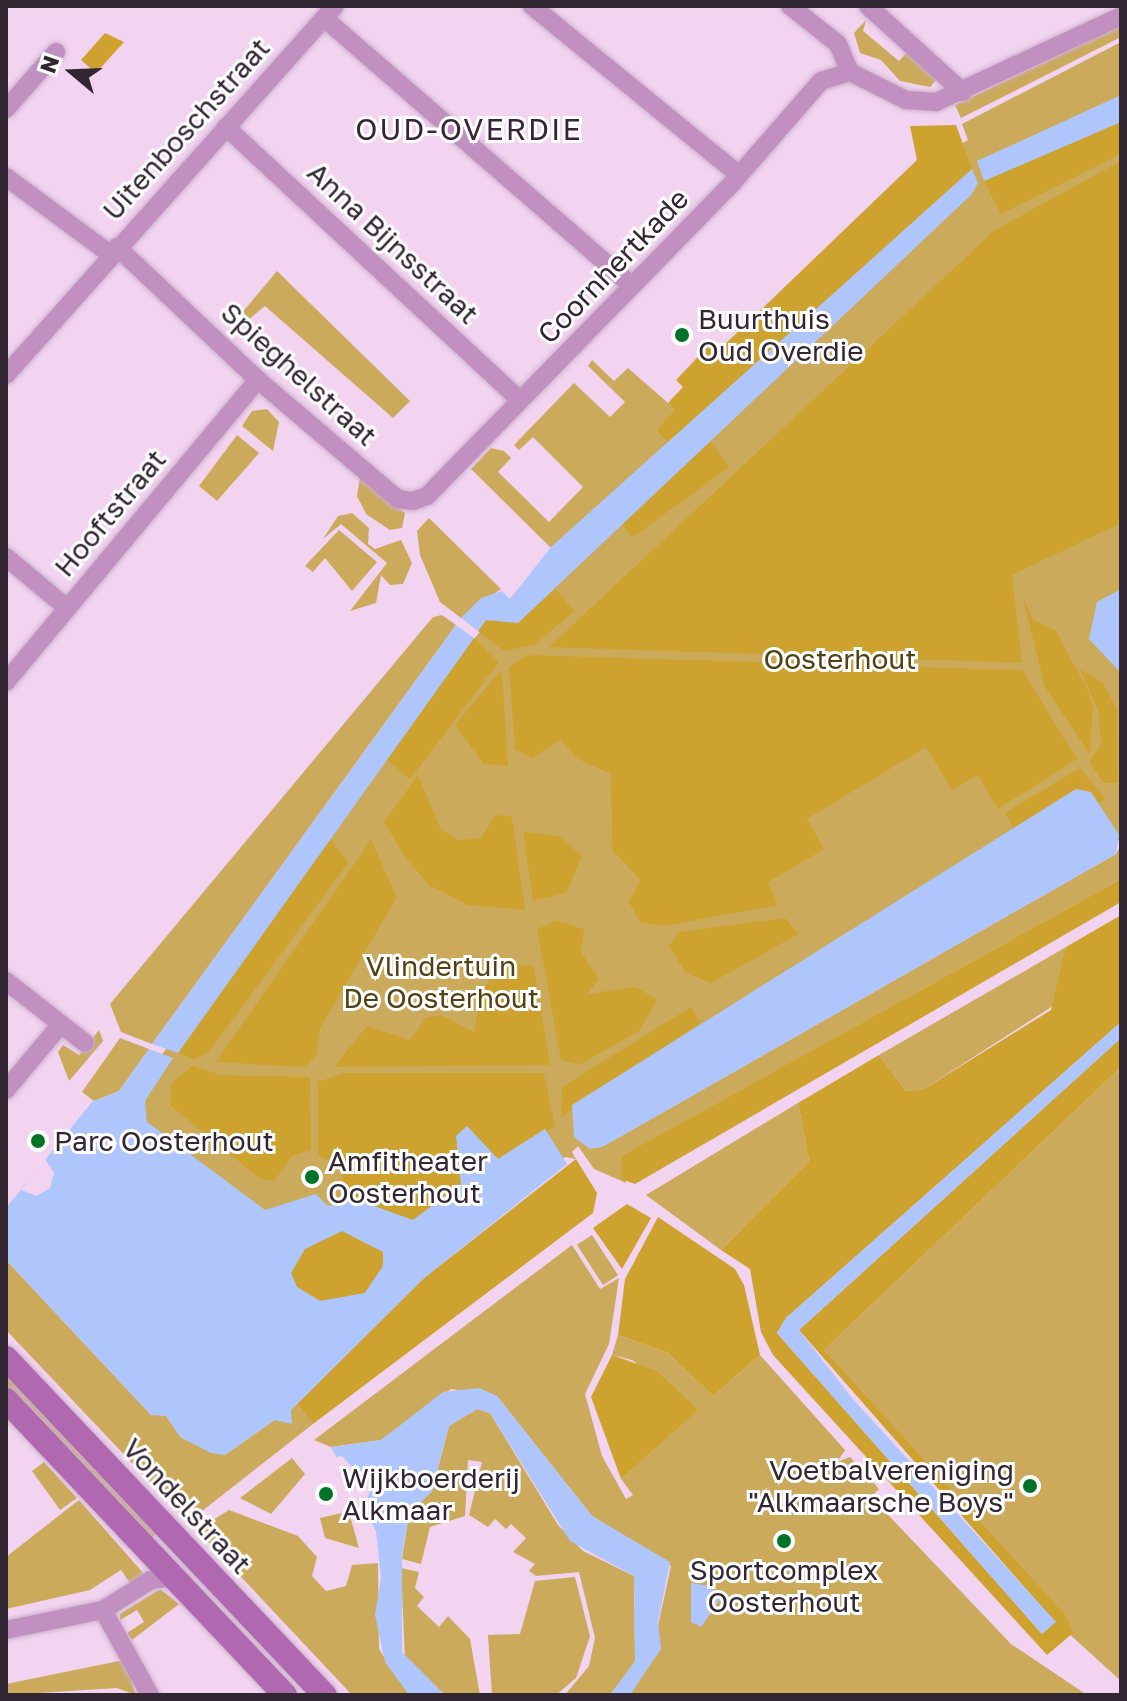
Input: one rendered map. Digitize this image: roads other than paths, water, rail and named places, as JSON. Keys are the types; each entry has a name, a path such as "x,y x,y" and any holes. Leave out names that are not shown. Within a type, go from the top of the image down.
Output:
{"street":[{"path":"532,6 739,175"},
{"path":"790,6 838,44 850,72 906,100 956,95 1121,16 1116,6"},
{"path":"868,6 956,95"},
{"path":"329,12 632,286"},
{"name":"Uitenboschstraat","path":"6,375 329,12"},
{"path":"6,109 56,52"},
{"name":"Coornhertkade","path":"413,501 427,496 632,286 739,175 821,81 850,72"},
{"name":"Anna Bijnsstraat","path":"226,127 520,400"},
{"name":"Spieghelstraat","path":"6,177 114,251 258,380 398,499 413,501"},
{"name":"Hooftstraat","path":"6,682 258,380"},
{"path":"6,557 67,608"},
{"path":"6,981 85,1043"},
{"path":"6,1090 61,1024"},
{"name":"Vondelstraat","path":"6,1358 325,1695"},
{"name":"Vondelstraat","path":"6,1400 177,1577 285,1695"},
{"path":"6,1630 103,1610 151,1580 177,1577 195,1560"},
{"path":"103,1610 150,1695"}],"water":[{"path":"1121,95 1121,122 984,181 977,161"},
{"path":"972,169 978,183 972,194 518,623 486,620 478,631 461,618 481,598 502,591 510,599 551,547"},
{"path":"1121,589 1121,673 1089,639 1097,602"},
{"path":"456,625 474,638 178,1053 152,1044"},
{"path":"1076,789 1091,792 1119,835 1116,854 602,1147 590,1149 574,1137 572,1105"},
{"path":"1121,1022 1121,1038 799,1330 852,1398 1056,1622 1042,1634 777,1333 786,1318"},
{"path":"149,1049 173,1058 145,1101 147,1122 265,1210 316,1194 328,1206 355,1199 413,1220 461,1184 456,1136 467,1126 498,1159 545,1129 567,1164 424,1278 291,1410 292,1424 274,1420 225,1455 211,1453 180,1437 166,1416 151,1415 6,1260 6,1208 92,1102 119,1091","holes":["342,1231 383,1252 383,1266 365,1293 320,1301 297,1287 291,1273 305,1249"]},
{"path":"479,1388 497,1396 592,1516 670,1562 658,1621 661,1649 630,1695 610,1695 635,1661 634,1576 570,1541 490,1413 477,1409 449,1426 432,1491 409,1514 402,1556 402,1652 445,1695 409,1695 385,1662 375,1615 381,1578 376,1531 331,1447 381,1440 443,1392"},
{"path":"691,1583 710,1586 721,1598 701,1627 691,1622"}],"place":[{"name":"Buurthuis Oud Overdie","path":"682,335"},
{"name":"Parc Oosterhout","path":"38,1141"},
{"name":"Amfitheater Oosterhout","path":"312,1177"},
{"name":"Voetbalvereniging \"Alkmaarsche Boys\"","path":"1030,1486"},
{"name":"Wijkboerderij Alkmaar","path":"326,1494"},
{"name":"Sportcomplex Oosterhout","path":"784,1541"}],"district":[{"name":"OUD-OVERDIE","path":"469,129"}],"park label":[{"name":"Oosterhout","path":"840,659"},
{"name":"Vlindertuin De Oosterhout","path":"441,982"}]}
